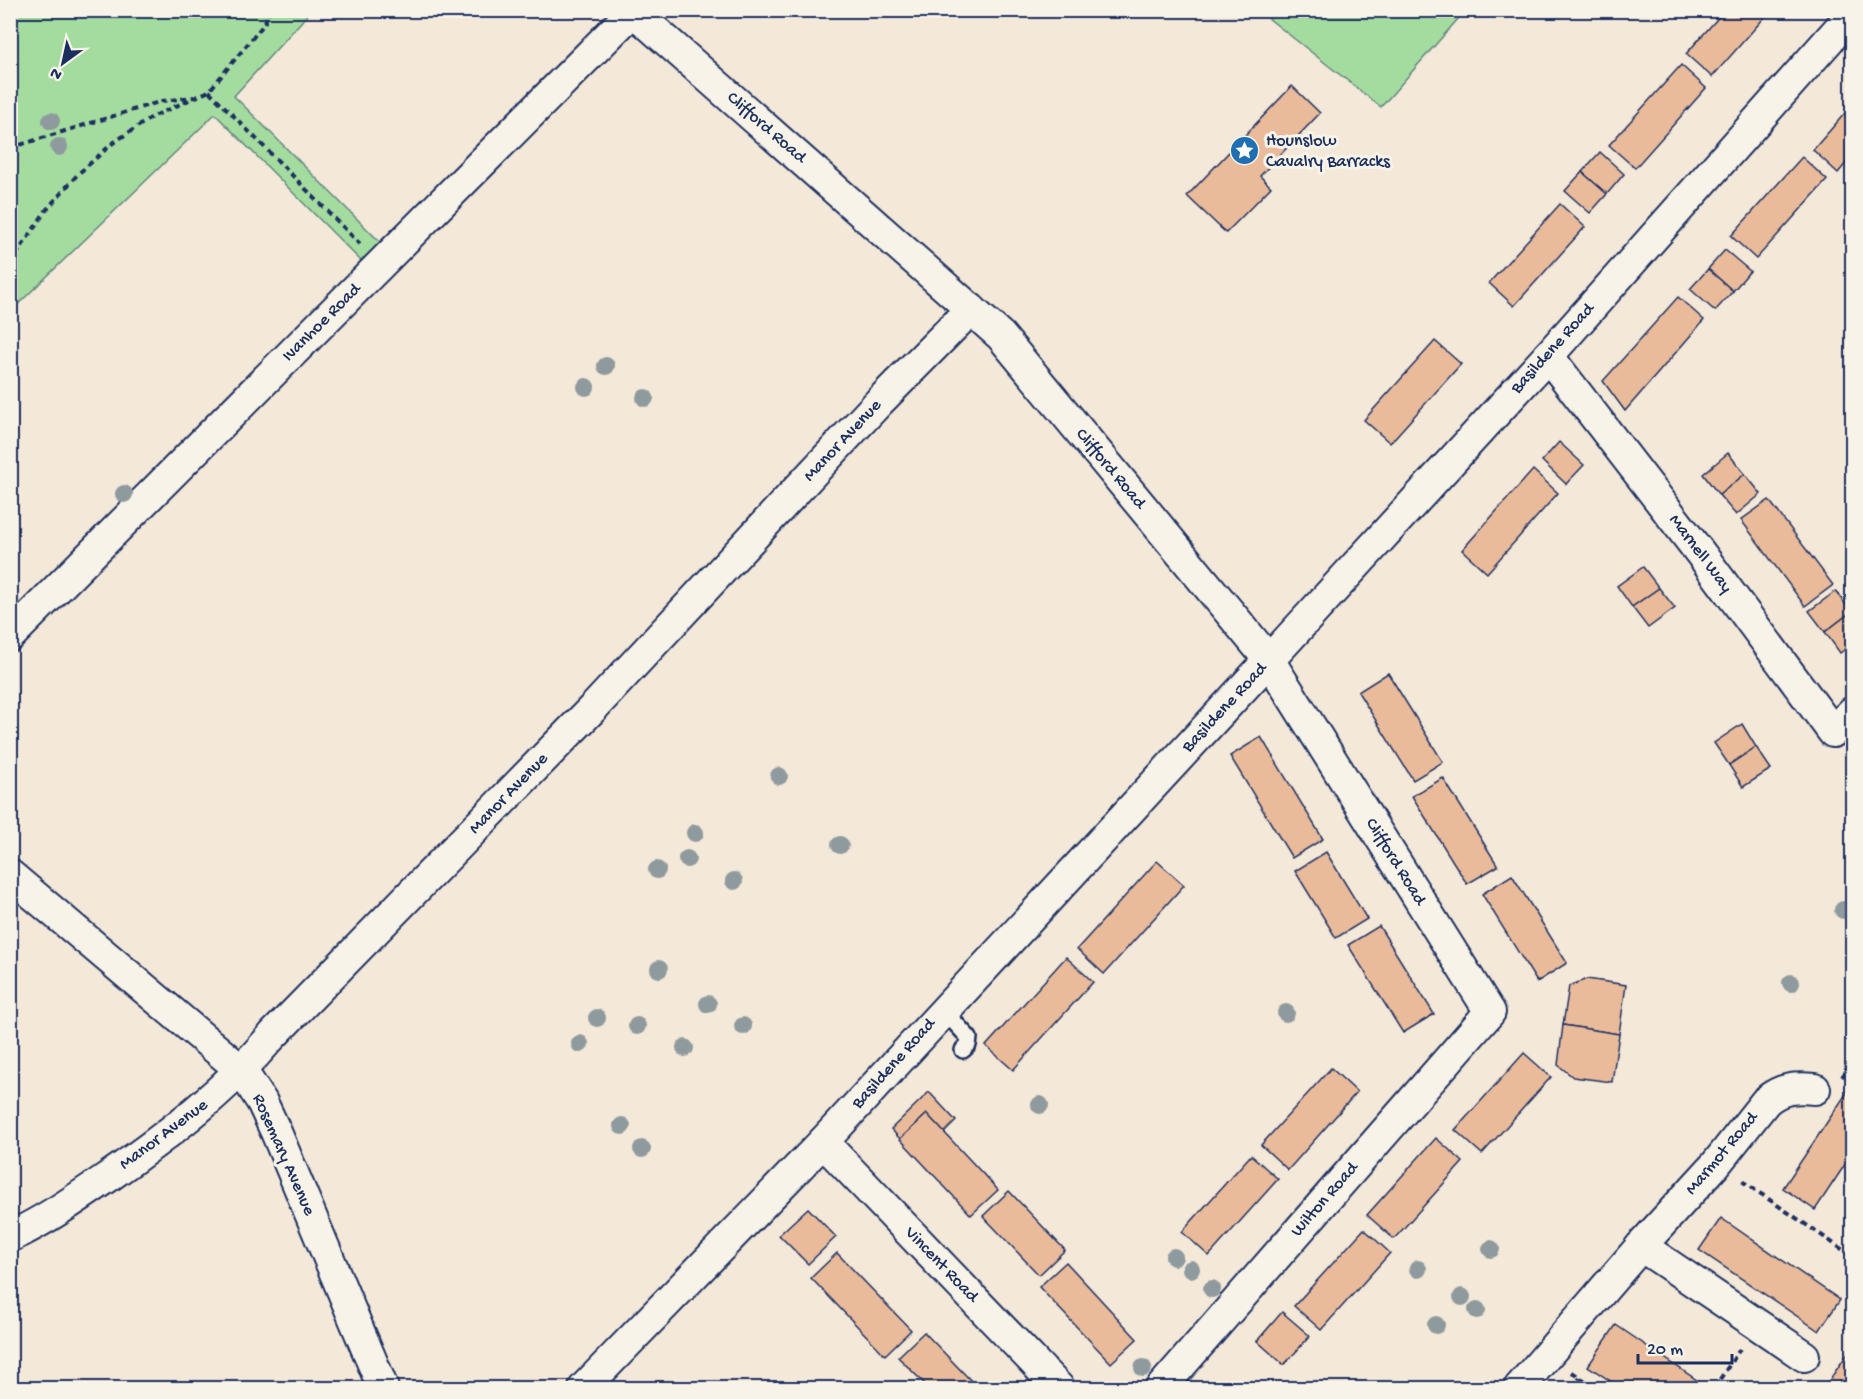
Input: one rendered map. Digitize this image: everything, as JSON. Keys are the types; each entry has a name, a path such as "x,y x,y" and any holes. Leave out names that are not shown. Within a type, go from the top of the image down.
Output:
{"street":[{"name":"Ivanhoe Road","path":"10,636 633,11"},
{"name":"Clifford Road","path":"633,11 1001,336 1269,660 1490,1012"},
{"name":"Basildene Road","path":"584,1389 823,1142 1269,660 1548,357 1852,14"},
{"name":"Manor Avenue","path":"10,1237 35,1225 141,1154 204,1106 242,1071 273,1035 595,706 879,402 971,309"},
{"name":"Marnell Way","path":"1548,357 1701,554 1833,732 1852,712"},
{"name":"Rosemary Avenue","path":"10,875 242,1071 262,1102 276,1132 383,1389"},
{"name":"Wilton Road","path":"1161,1389 1490,1012"},
{"name":"Marmot Road","path":"1518,1389 1641,1246 1716,1164 1776,1092 1799,1087 1815,1089"},
{"name":"Vincent Road","path":"823,1142 1059,1389"},
{"path":"1641,1246 1804,1356"}],"lane":[{"path":"943,1010 969,1038 968,1045 963,1050"}],"path":[{"path":"10,264 47,209 78,174 123,136 152,117 208,91 264,24 270,10"},
{"path":"208,91 381,264"},
{"path":"10,148 162,101 198,97"},
{"path":"1716,1164 1852,1256"},
{"path":"1714,1389 1756,1324"},
{"path":"1572,1389 1580,1377"}],"green space":[{"path":"11,11 311,11 234,96 380,242 362,262 215,114 11,311"},
{"path":"1259,11 1465,11 1381,107"}],"building":[{"path":"1725,10 1771,10 1712,77 1686,54"},
{"path":"1681,65 1706,88 1635,168 1609,145"},
{"path":"1292,86 1320,113 1260,176 1271,187 1226,233 1187,196"},
{"path":"1852,105 1852,156 1838,173 1813,150"},
{"path":"1600,152 1624,174 1607,194 1582,172"},
{"path":"1802,157 1827,180 1756,259 1731,236"},
{"path":"1582,172 1607,194 1590,213 1565,191"},
{"path":"1560,204 1585,227 1514,306 1489,283"},
{"path":"1725,250 1750,271 1733,291 1708,269"},
{"path":"1708,269 1733,291 1715,311 1690,289"},
{"path":"1678,297 1704,320 1625,411 1603,381"},
{"path":"1435,341 1461,364 1390,443 1364,420"},
{"path":"1559,442 1584,465 1566,484 1542,461"},
{"path":"1728,453 1745,474 1719,495 1703,474"},
{"path":"1533,470 1558,493 1487,573 1462,550"},
{"path":"1745,474 1761,494 1736,515 1719,495"},
{"path":"1769,500 1833,585 1805,606 1741,520"},
{"path":"1643,567 1659,588 1632,607 1617,586"},
{"path":"1659,588 1675,608 1648,628 1632,607"},
{"path":"1836,591 1851,612 1825,632 1809,611"},
{"path":"1851,612 1852,644 1840,653 1825,632"},
{"path":"1388,673 1443,762 1413,780 1358,692"},
{"path":"1742,724 1756,747 1729,765 1714,743"},
{"path":"1261,737 1323,839 1292,858 1230,756"},
{"path":"1756,747 1771,769 1743,787 1729,765"},
{"path":"1443,778 1498,866 1467,884 1412,796"},
{"path":"1326,852 1367,919 1336,938 1295,871"},
{"path":"1157,861 1184,885 1104,974 1077,949"},
{"path":"1512,875 1567,963 1537,982 1482,894"},
{"path":"1379,926 1434,1014 1403,1033 1348,945"},
{"path":"1066,957 1093,982 1013,1070 986,1046"},
{"path":"1587,979 1626,985 1619,1034 1563,1025 1569,986"},
{"path":"1563,1025 1619,1034 1612,1082 1573,1077 1558,1065"},
{"path":"1524,1053 1551,1077 1482,1154 1455,1130"},
{"path":"1331,1068 1357,1092 1288,1170 1261,1145"},
{"path":"1852,1085 1852,1154 1815,1210 1783,1188"},
{"path":"929,1092 956,1121 944,1133 927,1114 900,1139 891,1129"},
{"path":"927,1114 998,1190 971,1215 900,1139"},
{"path":"1436,1138 1463,1162 1394,1239 1367,1215"},
{"path":"1251,1155 1278,1179 1209,1256 1182,1232"},
{"path":"1009,1191 1065,1250 1039,1275 983,1216"},
{"path":"808,1208 836,1237 808,1264 779,1235"},
{"path":"1721,1218 1840,1300 1819,1331 1699,1250"},
{"path":"1364,1229 1390,1253 1321,1330 1294,1306"},
{"path":"837,1253 911,1330 885,1355 811,1278"},
{"path":"1066,1262 1137,1339 1111,1363 1039,1287"},
{"path":"1282,1312 1310,1336 1284,1365 1257,1341"},
{"path":"1616,1325 1704,1385 1702,1388 1621,1388 1588,1366"},
{"path":"924,1332 978,1388 929,1388 898,1357"},
{"path":"1852,1347 1852,1388 1824,1388"}],"place":[{"name":"Hounslow Cavalry Barracks","path":"1245,151"}]}
